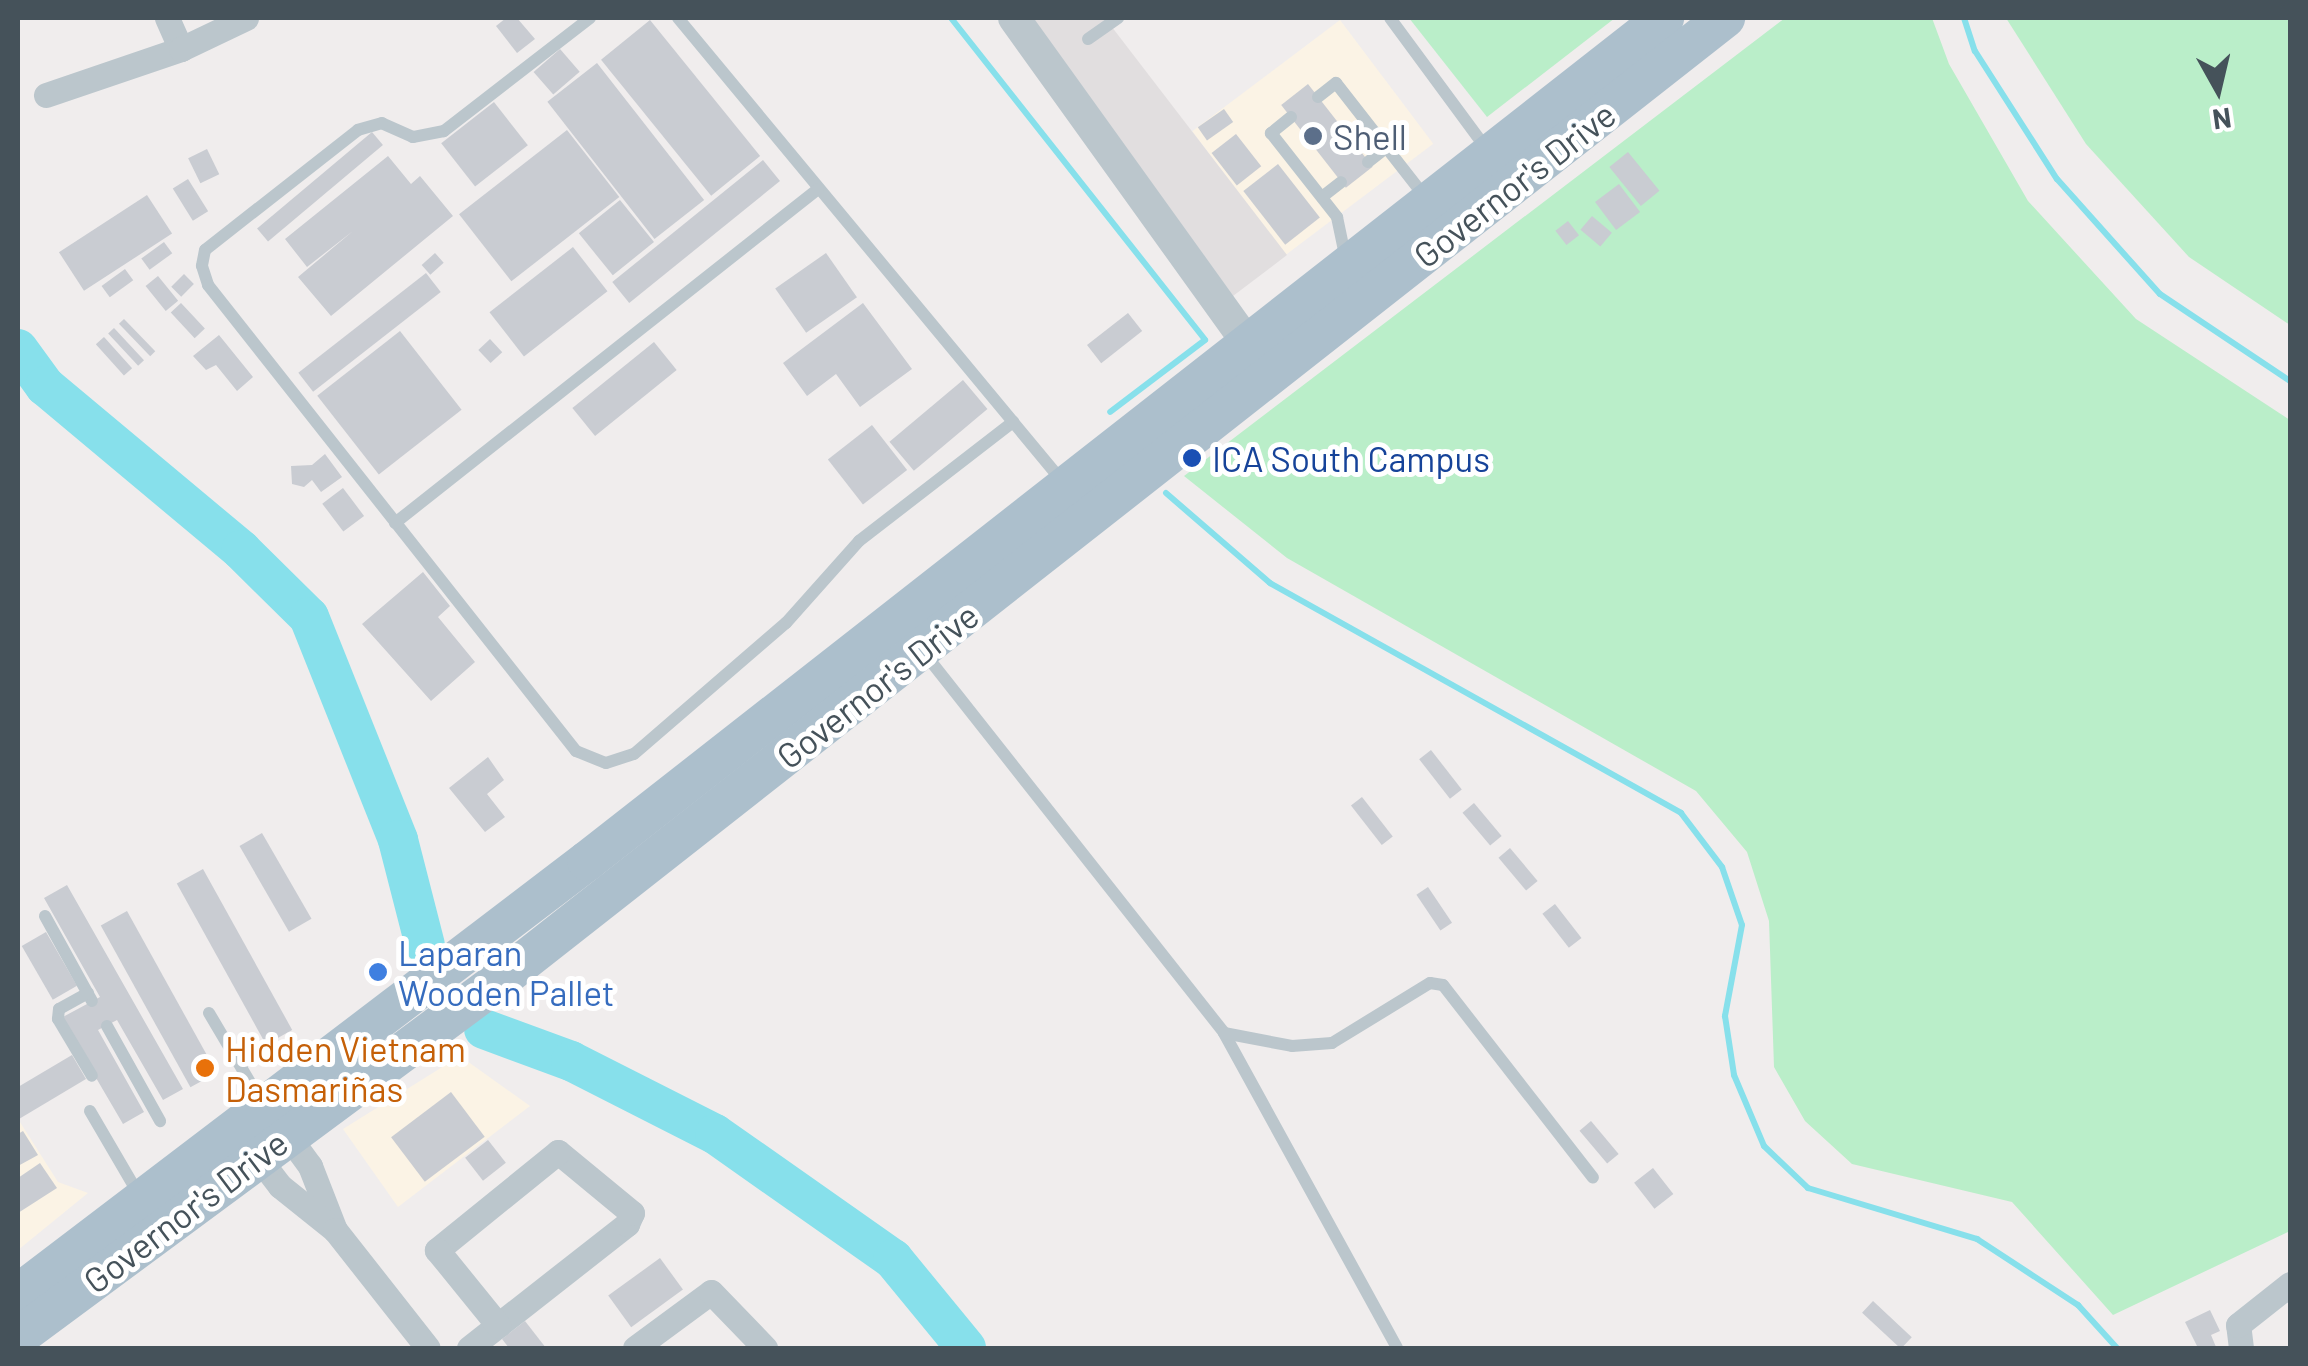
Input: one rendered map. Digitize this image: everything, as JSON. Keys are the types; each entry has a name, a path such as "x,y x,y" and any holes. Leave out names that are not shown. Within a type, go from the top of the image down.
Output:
{"main road":[{"name":"Governor's Drive","path":"1502,169 1664,18"},
{"name":"Governor's Drive","path":"261,1131 438,1028 909,635 1502,169 1726,18"},
{"name":"Governor's Drive","path":"1260,360 1347,268 1440,218"},
{"name":"Governor's Drive","path":"18,1337 151,1214 261,1131 410,991 909,635"},
{"name":"Governor's Drive","path":"18,1294 151,1214"}],"street":[{"path":"167,18 181,49"},
{"path":"46,95 181,49 246,18"},
{"path":"1014,18 1260,360"},
{"path":"261,1131 282,1188 335,1230 428,1348"},
{"path":"261,1131 310,1166 335,1230"},
{"path":"469,1348 627,1224 632,1213 558,1152 437,1250 498,1325"},
{"path":"2241,1348 2238,1325 2290,1284"},
{"path":"635,1348 711,1292 765,1348"}],"lane":[{"path":"590,18 444,130 414,137 382,123 358,130 202,258 208,285 576,751 589,761 622,760 786,623 859,541 1013,422"},
{"path":"678,18 1079,502"},
{"path":"1088,39 1118,18"},
{"path":"1390,18 1502,169"},
{"path":"1318,97 1336,83 1440,218"},
{"path":"1291,117 1271,133 1337,217 1347,268"},
{"path":"1368,162 1386,148"},
{"path":"1322,198 1342,182"},
{"path":"395,523 818,189"},
{"path":"909,635 1224,1033 1397,1348"},
{"path":"44,916 90,997 59,1009 58,1019 92,1076"},
{"path":"1224,1033 1292,1046 1332,1043 1430,983 1443,985 1594,1178"},
{"path":"209,1012 261,1131"},
{"path":"106,1026 160,1121"},
{"path":"90,1111 151,1214"}],"shaded area":[{"path":"1033,18 1105,18 1287,255 1233,296"},
{"name":"Shell","path":"1340,20 1433,144 1286,255 1192,131"},
{"path":"460,1056 530,1106 398,1207 343,1129"},
{"path":"18,1119 58,1182 88,1193 18,1250"}],"green space":[{"path":"1409,18 1615,18 1487,117"},
{"path":"1785,18 1932,18 1949,64 2028,201 2136,319 2290,420 2290,1231 2113,1315 2012,1202 1852,1164 1805,1121 1774,1067 1769,921 1747,852 1696,791 1287,558 1184,476"},
{"path":"2006,18 2290,18 2290,325 2189,257 2086,144"}],"building":[{"path":"506,18 517,18 535,39 517,53 496,26"},
{"path":"650,20 760,156 711,196 601,60"},
{"path":"560,49 580,72 553,95 534,72"},
{"path":"597,63 704,200 654,239 547,102"},
{"path":"1308,84 1373,167 1346,188 1281,105"},
{"path":"494,102 528,145 475,187 441,143"},
{"path":"1224,109 1233,122 1207,140 1198,127"},
{"path":"567,130 619,197 511,281 459,214"},
{"path":"372,132 383,145 268,241 257,228"},
{"path":"1236,134 1261,166 1237,185 1212,153"},
{"path":"207,149 219,174 200,183 188,158"},
{"path":"1628,152 1659,191 1641,206 1609,167"},
{"path":"388,156 411,184 420,176 453,216 331,316 298,277 353,231 307,267 285,239"},
{"path":"763,160 780,181 629,303 612,282"},
{"path":"1278,164 1320,218 1285,245 1243,191"},
{"path":"188,179 208,211 193,221 173,189"},
{"path":"1619,184 1640,212 1616,230 1595,202"},
{"path":"147,195 172,234 84,291 59,252"},
{"path":"620,200 654,242 613,275 579,233"},
{"path":"1592,216 1612,233 1600,247 1580,230"},
{"path":"1568,221 1579,235 1566,245 1555,231"},
{"path":"164,242 172,253 150,270 141,258"},
{"path":"573,247 607,291 524,356 489,312"},
{"path":"435,253 444,263 430,275 422,265"},
{"path":"826,253 857,297 806,333 775,289"},
{"path":"125,269 133,280 110,297 102,286"},
{"path":"426,273 441,292 313,392 298,373"},
{"path":"184,274 194,284 181,297 171,287"},
{"path":"158,276 178,301 166,311 146,286"},
{"path":"181,303 205,329 195,338 171,313"},
{"path":"863,303 912,369 860,407 836,374 807,396 783,363"},
{"path":"1128,313 1142,331 1101,363 1087,345"},
{"path":"124,319 155,351 150,356 119,324"},
{"path":"114,328 144,360 138,366 108,333"},
{"path":"400,331 462,410 379,474 317,396"},
{"path":"219,335 253,377 237,391 216,365 206,370 193,356"},
{"path":"104,337 132,368 124,376 96,344"},
{"path":"490,339 502,352 491,363 478,350"},
{"path":"654,342 677,370 595,436 572,408"},
{"path":"963,380 987,409 914,471 889,442"},
{"path":"872,425 907,470 863,504 828,459"},
{"path":"325,454 342,477 321,492 312,480 304,487 292,484 291,466 312,465"},
{"path":"343,488 364,516 343,532 322,504"},
{"path":"423,572 450,606 438,617 475,662 431,701 362,624"},
{"path":"1431,750 1462,789 1450,799 1419,759"},
{"path":"488,757 504,780 487,794 505,817 485,832 449,788"},
{"path":"1362,797 1393,836 1382,845 1351,806"},
{"path":"1474,803 1502,836 1490,846 1463,813"},
{"path":"262,833 312,919 289,932 239,846"},
{"path":"1510,848 1538,881 1526,891 1499,858"},
{"path":"203,869 292,1030 266,1044 177,884"},
{"path":"67,885 183,1089 163,1100 117,1020 98,1030 144,1112 123,1124 61,1018 100,997 44,898"},
{"path":"1428,887 1452,923 1440,930 1416,895"},
{"path":"1555,904 1581,938 1569,948 1542,914"},
{"path":"127,911 217,1073 190,1087 101,926"},
{"path":"46,932 77,986 53,1000 22,946"},
{"path":"72,1055 86,1079 19,1119 18,1087"},
{"path":"451,1092 485,1137 425,1182 391,1137"},
{"path":"1591,1121 1619,1154 1607,1164 1580,1131"},
{"path":"23,1131 38,1155 18,1166 18,1134"},
{"path":"488,1140 506,1163 483,1181 465,1158"},
{"path":"40,1163 57,1188 18,1213 18,1178"},
{"path":"1653,1168 1673,1194 1654,1209 1634,1183"},
{"path":"660,1258 683,1290 631,1327 608,1296"},
{"path":"1873,1301 1912,1337 1900,1348 1862,1313"},
{"path":"2210,1310 2220,1331 2211,1335 2216,1347 2198,1348 2185,1322"},
{"path":"525,1321 546,1348 509,1348 502,1339"}],"waterway":[{"path":"951,18 1205,340 1110,412"},
{"path":"1964,18 1975,51 2057,179 2160,294 2290,381"},
{"path":"18,349 45,386 241,550 309,617 398,840 425,945"},
{"path":"1166,493 1270,583 1681,813 1722,867 1742,925 1725,1016 1734,1075 1764,1146 1808,1188 1977,1239 2078,1305 2117,1348"},
{"path":"484,1029 571,1061 715,1134 893,1259 966,1348"}],"place":[{"name":"Shell","path":"1313,136"},
{"name":"ICA South Campus","path":"1192,458"},
{"name":"Laparan Wooden Pallet","path":"378,972"},
{"name":"Hidden Vietnam Dasmariñas","path":"205,1068"}]}
